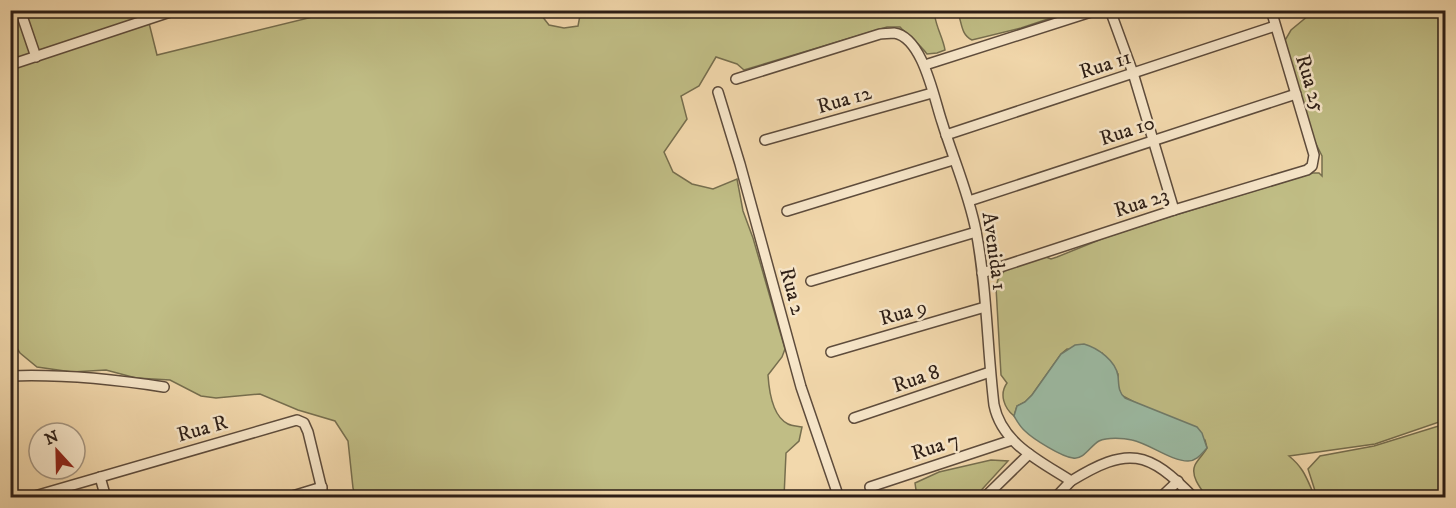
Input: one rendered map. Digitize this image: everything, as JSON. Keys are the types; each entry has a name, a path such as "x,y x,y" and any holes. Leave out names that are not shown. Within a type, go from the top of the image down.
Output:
{"street":[{"path":"20,10 36,57"},
{"path":"10,65 176,10"},
{"path":"925,65 1097,10"},
{"path":"1110,10 1133,73 1174,210"},
{"name":"Rua 25","path":"1271,10 1314,155 1312,166"},
{"name":"Rua 11","path":"946,135 1275,26"},
{"name":"Avenida 1","path":"736,79 880,34 895,33 904,38 925,65 953,160 969,201 982,273 996,416 1012,440 1071,481"},
{"name":"Rua 2","path":"718,92 801,387 839,498"},
{"name":"Rua 12","path":"765,140 932,93"},
{"name":"Rua 10","path":"969,201 1296,94"},
{"path":"787,211 953,160"},
{"name":"Rua 23","path":"982,273 1174,210 1307,170 1312,166"},
{"path":"811,281 976,232"},
{"name":"Rua 9","path":"831,352 985,307"},
{"name":"Rua 8","path":"854,418 990,372"},
{"path":"10,376 51,375 107,378 164,387"},
{"name":"Rua R","path":"100,477 293,420 302,421 308,432 322,488"},
{"name":"Rua 7","path":"870,487 1012,440"},
{"path":"984,498 1029,454"},
{"path":"1054,498 1071,481 1094,467 1121,457 1140,458 1156,465 1178,481 1194,498"},
{"path":"28,498 100,477 106,498"},
{"path":"1161,498 1178,481"},
{"path":"286,498 322,488 324,498"}],"shaded area":[{"path":"341,10 538,11 549,25 564,28 578,26 581,10 1072,11 1021,28 972,40 964,32 958,13 943,13 935,17 945,50 937,53 927,54 900,27 887,27 744,70 737,64 716,57 699,86 681,96 687,119 664,152 673,172 692,184 713,189 737,179 743,211 785,349 782,357 768,375 771,395 778,415 790,425 802,427 799,441 786,453 784,497 356,497 348,441 335,421 298,410 260,394 216,398 201,396 170,380 136,378 106,370 72,372 37,367 20,353 11,339 11,11 146,11 157,55"},
{"path":"1314,11 1445,11 1445,420 1375,444 1289,456 1302,470 1315,497 1207,497 1194,474 1195,465 1207,448 1205,440 1121,395 1118,374 1102,353 1067,349 1032,395 1017,406 1014,416 1005,405 1003,396 1007,383 1001,375 996,287 998,279 1008,268 1022,262 1046,257 1051,259 1104,238 1313,173 1319,173 1322,176 1322,156 1313,138 1284,42 1291,30"},
{"path":"1084,344 1100,352 1114,365 1120,391 1125,398 1197,427 1202,433 1207,448 1197,458 1188,461 1132,440 1111,438 1099,441 1081,457 1073,458 1055,451 1029,434 1014,416 1017,406 1032,395 1061,354 1075,345"},
{"path":"1445,424 1445,497 1317,497 1308,469 1320,456 1374,446"},
{"path":"991,460 1008,461 975,497 917,497 915,483 939,472"}]}
